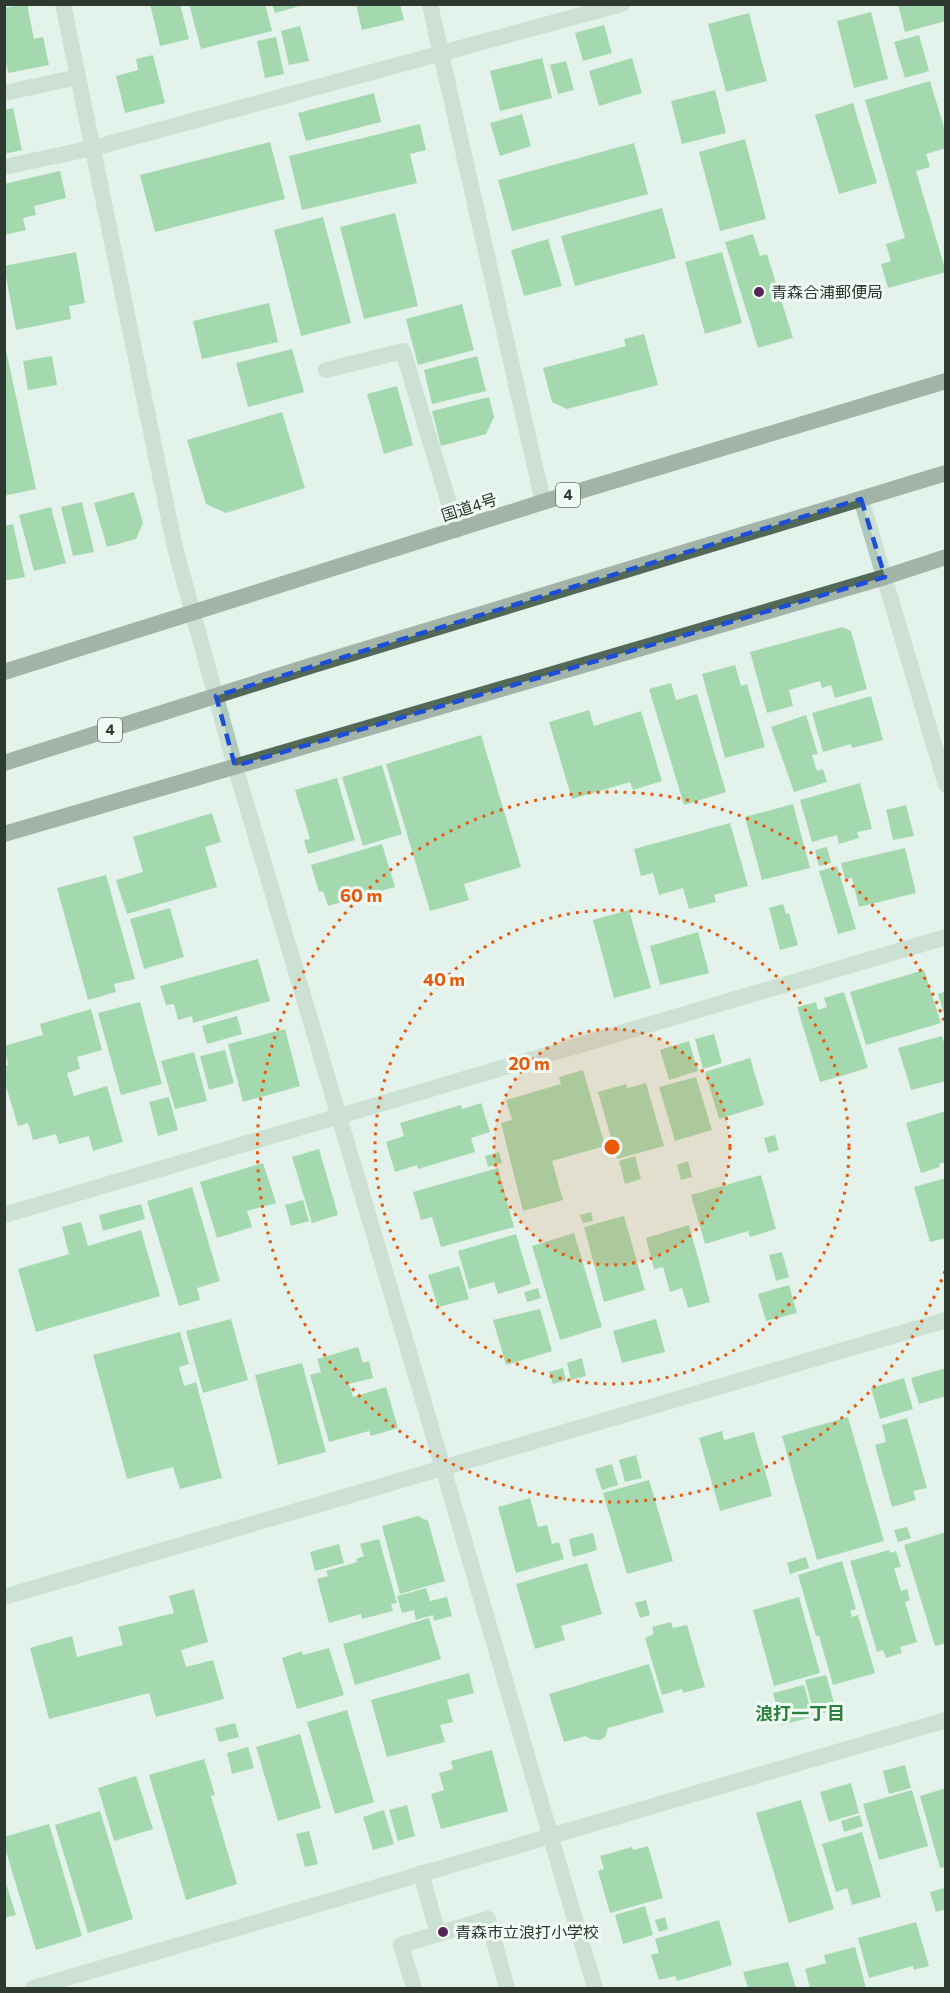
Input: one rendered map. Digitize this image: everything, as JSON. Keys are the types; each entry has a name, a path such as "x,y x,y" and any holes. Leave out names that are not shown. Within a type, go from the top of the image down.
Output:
{"highway":[{"name":"国道4号","path":"4,672 543,502 945,381"},
{"name":"4","path":"4,764 216,696 945,473"},
{"path":"4,834 885,577 945,557"}],"street":[{"path":"63,4 175,548 235,766 444,1468 595,1989"},
{"path":"430,4 543,502"},
{"path":"4,167 93,148 622,4"},
{"path":"4,93 78,77"},
{"path":"326,370 402,351 458,530"},
{"path":"861,499 945,785"},
{"path":"4,1215 945,938"},
{"path":"4,1597 945,1320"},
{"path":"33,1989 945,1720"},
{"path":"422,1873 438,1934"},
{"path":"414,1989 400,1945 488,1919 507,1989"}],"highlighted area":[{"path":"861,499 885,577 235,766 216,696"}],"building":[{"path":"27,4 34,39 43,37 49,65 8,73 4,54 4,8"},
{"path":"150,4 180,4 189,39 160,46"},
{"path":"189,4 265,4 272,31 201,49"},
{"path":"272,4 303,4 303,5 275,13"},
{"path":"356,4 400,4 404,20 362,30"},
{"path":"898,4 946,4 946,21 905,32"},
{"path":"871,12 888,79 854,88 837,21"},
{"path":"749,13 767,81 726,92 708,24"},
{"path":"604,25 612,53 583,61 575,33"},
{"path":"300,26 309,61 289,65 281,31"},
{"path":"919,35 929,71 905,78 894,42"},
{"path":"276,37 284,74 265,78 257,41"},
{"path":"153,55 165,103 125,113 116,76 138,70 136,59"},
{"path":"542,58 552,98 500,111 490,71"},
{"path":"632,58 642,93 599,106 589,71"},
{"path":"566,61 574,90 558,94 550,65"},
{"path":"930,81 946,134 946,148 926,154 930,167 916,171 946,272 888,288 881,264 891,261 886,244 905,238 865,100"},
{"path":"715,90 726,133 682,144 671,101"},
{"path":"374,93 381,122 306,141 298,113"},
{"path":"853,103 877,183 839,194 815,115"},
{"path":"13,108 22,150 4,154 4,110"},
{"path":"522,114 531,146 500,156 490,123"},
{"path":"420,124 426,150 410,154 417,183 302,210 289,156"},
{"path":"745,139 766,219 720,231 699,152"},
{"path":"270,142 285,199 155,232 140,175"},
{"path":"634,143 648,194 512,231 498,180"},
{"path":"60,171 66,198 34,206 36,215 23,218 26,230 4,235 4,184"},
{"path":"662,208 676,258 575,286 561,236"},
{"path":"395,213 418,306 364,319 340,227"},
{"path":"323,217 351,323 301,336 274,230"},
{"path":"753,234 760,256 767,254 793,338 758,348 725,242"},
{"path":"548,239 562,286 524,296 511,250"},
{"path":"76,252 85,303 69,306 71,319 16,330 4,266"},
{"path":"722,252 742,323 705,334 685,262"},
{"path":"269,303 278,342 202,359 193,321"},
{"path":"462,304 474,350 418,365 406,319"},
{"path":"644,334 658,385 567,409 552,402 543,368 626,346 624,339"},
{"path":"4,341 36,489 4,496"},
{"path":"292,349 304,392 248,407 236,363"},
{"path":"52,356 57,385 28,390 23,361"},
{"path":"477,356 486,391 432,404 424,370"},
{"path":"397,386 413,445 384,454 367,394"},
{"path":"489,397 494,417 486,434 441,446 432,411"},
{"path":"282,412 305,488 226,513 206,504 187,440"},
{"path":"134,492 143,523 136,539 107,547 94,503"},
{"path":"82,502 94,552 73,556 61,507"},
{"path":"51,507 66,563 34,571 19,515"},
{"path":"13,524 25,577 4,581 4,526"},
{"path":"842,627 851,631 867,689 835,698 831,685 822,688 820,681 789,690 793,706 767,713 750,652"},
{"path":"735,665 741,686 747,684 765,747 725,758 702,674"},
{"path":"671,683 676,700 697,694 726,792 684,805 649,689"},
{"path":"871,696 883,740 852,748 851,744 823,752 812,713"},
{"path":"589,710 594,726 641,711 662,781 633,790 630,782 572,799 549,722"},
{"path":"806,715 818,754 812,755 817,771 823,769 827,782 794,792 771,727"},
{"path":"481,735 521,867 464,884 469,900 430,911 386,764"},
{"path":"382,765 402,834 363,846 342,777"},
{"path":"337,778 355,840 308,854 304,840 310,839 295,790"},
{"path":"860,783 872,829 857,832 859,838 839,844 837,835 812,842 800,800"},
{"path":"793,804 810,868 762,880 745,817"},
{"path":"906,805 914,836 893,840 886,810"},
{"path":"212,813 221,842 205,847 217,887 127,914 116,880 143,872 133,837"},
{"path":"730,823 748,886 714,895 716,902 689,909 683,888 659,895 653,873 641,876 634,849"},
{"path":"382,844 395,887 328,906 323,891 319,892 311,865"},
{"path":"827,847 831,863 819,866 815,850"},
{"path":"905,848 916,893 859,907 852,878 845,879 841,863"},
{"path":"837,866 856,929 838,934 819,871"},
{"path":"106,875 135,979 114,984 116,992 88,1000 57,888"},
{"path":"783,904 786,914 789,913 798,945 780,950 769,908"},
{"path":"170,908 184,957 144,969 130,919"},
{"path":"629,910 651,988 614,998 593,920"},
{"path":"698,932 709,973 660,985 650,946"},
{"path":"258,959 270,1001 193,1023 192,1016 178,1020 174,1004 166,1005 160,986"},
{"path":"924,970 941,1023 866,1045 850,992"},
{"path":"946,991 946,1017 945,1017 938,994"},
{"path":"844,992 868,1068 820,1082 797,1007 816,1002 818,1010 827,1007 824,998"},
{"path":"140,1002 162,1084 121,1095 98,1013"},
{"path":"91,1009 102,1050 77,1057 80,1069 67,1073 74,1096 107,1086 123,1142 93,1151 89,1136 59,1144 56,1134 33,1140 28,1123 18,1126 4,1080 4,1066 8,1065 4,1046 43,1035 40,1024"},
{"path":"237,1016 242,1034 207,1044 202,1026"},
{"path":"285,1029 300,1086 243,1102 228,1044"},
{"path":"714,1034 722,1063 703,1069 695,1039"},
{"path":"942,1036 946,1049 946,1081 911,1090 898,1048"},
{"path":"689,1041 698,1071 669,1080 660,1050"},
{"path":"225,1050 234,1083 209,1090 200,1056"},
{"path":"194,1052 207,1101 175,1109 161,1061"},
{"path":"750,1058 764,1105 719,1119 705,1072"},
{"path":"583,1070 605,1146 552,1161 563,1200 523,1211 501,1123 512,1120 506,1100 561,1084 559,1077"},
{"path":"696,1077 712,1130 675,1141 659,1087"},
{"path":"646,1083 664,1146 617,1159 598,1092 626,1084 627,1088"},
{"path":"169,1097 178,1130 158,1136 149,1102"},
{"path":"481,1103 490,1132 471,1138 475,1152 418,1169 417,1165 395,1172 386,1142 404,1136 400,1123 461,1105 462,1109"},
{"path":"946,1111 946,1162 939,1164 940,1167 921,1173 906,1123"},
{"path":"775,1135 779,1150 768,1153 764,1138"},
{"path":"319,1149 338,1215 312,1223 292,1157"},
{"path":"499,1152 502,1163 488,1167 485,1156"},
{"path":"635,1156 641,1179 625,1184 619,1161"},
{"path":"688,1161 692,1177 681,1180 677,1165"},
{"path":"263,1163 276,1203 247,1211 252,1227 217,1238 200,1182"},
{"path":"498,1168 514,1227 441,1247 432,1217 421,1220 413,1192"},
{"path":"761,1175 776,1229 750,1237 748,1231 705,1244 691,1195"},
{"path":"946,1178 946,1238 930,1242 914,1187"},
{"path":"192,1187 220,1281 197,1288 200,1300 179,1306 147,1201"},
{"path":"303,1200 309,1221 291,1226 285,1205"},
{"path":"141,1204 145,1219 103,1231 99,1215"},
{"path":"591,1212 593,1221 583,1223 580,1215"},
{"path":"624,1216 645,1290 604,1302 584,1227"},
{"path":"81,1222 88,1246 141,1230 160,1296 36,1332 18,1269 69,1254 62,1227"},
{"path":"689,1225 710,1302 688,1308 682,1288 670,1292 663,1267 654,1269 646,1238"},
{"path":"574,1233 602,1327 560,1340 532,1246"},
{"path":"516,1234 531,1284 498,1294 494,1282 469,1289 458,1251"},
{"path":"782,1252 789,1277 776,1281 769,1255"},
{"path":"459,1266 469,1299 438,1307 428,1275"},
{"path":"789,1285 797,1313 766,1321 758,1294"},
{"path":"538,1288 541,1298 527,1302 524,1292"},
{"path":"540,1309 552,1351 506,1365 493,1320"},
{"path":"231,1319 248,1380 203,1393 186,1331"},
{"path":"656,1319 665,1352 622,1363 613,1331"},
{"path":"180,1332 189,1364 179,1367 184,1386 196,1382 222,1478 180,1489 173,1467 127,1479 93,1355"},
{"path":"358,1347 363,1363 369,1361 373,1378 349,1384 353,1397 386,1387 398,1428 371,1436 369,1431 329,1442 310,1375 321,1372 317,1359"},
{"path":"582,1358 586,1376 571,1380 567,1363"},
{"path":"302,1363 326,1452 278,1465 255,1375"},
{"path":"563,1368 566,1380 553,1384 549,1372"},
{"path":"946,1368 946,1396 919,1404 911,1378"},
{"path":"904,1378 913,1409 880,1419 871,1388"},
{"path":"848,1417 884,1541 817,1560 782,1436"},
{"path":"907,1418 927,1488 913,1491 916,1500 892,1507 875,1445 886,1442 882,1425"},
{"path":"722,1431 724,1440 754,1432 772,1496 720,1511 699,1438"},
{"path":"636,1455 642,1478 625,1482 619,1460"},
{"path":"612,1464 618,1485 602,1490 595,1469"},
{"path":"649,1480 673,1561 627,1574 603,1493"},
{"path":"530,1498 538,1527 547,1525 552,1544 559,1542 564,1559 516,1573 498,1507"},
{"path":"418,1516 428,1521 445,1581 400,1594 382,1526"},
{"path":"907,1527 911,1538 898,1542 894,1530"},
{"path":"946,1532 946,1643 935,1646 904,1545"},
{"path":"593,1533 597,1550 573,1557 569,1539"},
{"path":"379,1539 397,1603 391,1604 393,1611 362,1619 361,1614 329,1623 317,1579 328,1576 326,1571 357,1562 356,1559 364,1556 360,1544"},
{"path":"339,1544 344,1563 315,1571 310,1552"},
{"path":"889,1550 890,1553 896,1551 901,1567 894,1568 901,1591 907,1589 910,1600 905,1602 917,1642 900,1647 902,1653 886,1658 883,1650 877,1652 850,1561"},
{"path":"806,1557 809,1568 790,1574 787,1563"},
{"path":"842,1561 856,1609 850,1611 852,1617 858,1615 875,1673 833,1685 798,1575"},
{"path":"587,1563 602,1614 561,1626 565,1640 535,1649 516,1584"},
{"path":"426,1588 430,1601 447,1597 452,1616 434,1621 433,1615 416,1620 414,1610 402,1613 397,1596"},
{"path":"194,1589 208,1642 181,1650 186,1667 213,1660 224,1699 156,1717 149,1693 49,1719 30,1648 72,1636 77,1657 123,1645 118,1627 174,1613 169,1596"},
{"path":"799,1597 820,1673 774,1686 753,1610"},
{"path":"646,1600 650,1615 640,1618 635,1603"},
{"path":"429,1618 441,1659 355,1685 343,1644"},
{"path":"671,1622 673,1628 687,1625 705,1687 683,1693 682,1689 662,1695 645,1638 654,1634 652,1627"},
{"path":"329,1648 344,1695 297,1709 282,1658 302,1651 303,1655"},
{"path":"649,1664 664,1712 608,1728 605,1737 600,1740 586,1736 564,1742 549,1694"},
{"path":"469,1673 474,1693 447,1700 453,1722 440,1725 445,1742 387,1757 371,1700"},
{"path":"826,1675 836,1709 815,1716 805,1680"},
{"path":"804,1685 813,1717 781,1725 773,1693"},
{"path":"347,1710 374,1802 335,1814 307,1722"},
{"path":"235,1723 239,1737 219,1742 215,1728"},
{"path":"300,1734 321,1808 278,1821 256,1747"},
{"path":"248,1747 254,1768 232,1774 227,1753"},
{"path":"492,1750 508,1811 441,1829 431,1794 444,1790 439,1773 453,1769 451,1761"},
{"path":"204,1759 215,1795 211,1796 237,1884 186,1900 149,1775"},
{"path":"905,1765 911,1788 889,1794 883,1771"},
{"path":"136,1776 153,1829 114,1841 98,1788"},
{"path":"851,1783 859,1813 829,1822 820,1792"},
{"path":"946,1788 946,1867 940,1868 920,1796"},
{"path":"912,1790 928,1846 879,1860 863,1804"},
{"path":"801,1800 834,1909 789,1923 756,1813"},
{"path":"407,1805 415,1836 398,1841 389,1810"},
{"path":"384,1810 394,1844 373,1850 363,1817"},
{"path":"100,1811 133,1919 88,1933 55,1825"},
{"path":"860,1815 863,1826 844,1832 841,1821"},
{"path":"49,1824 82,1936 36,1950 4,1845 4,1837"},
{"path":"309,1831 318,1864 305,1867 296,1834"},
{"path":"862,1832 881,1897 852,1905 847,1888 836,1892 822,1844"},
{"path":"648,1846 663,1898 610,1913 598,1871 604,1869 600,1856 632,1847 633,1850"},
{"path":"4,1877 16,1915 4,1918"},
{"path":"944,1888 946,1909 936,1912 930,1892"},
{"path":"645,1906 653,1935 623,1944 615,1915"},
{"path":"665,1917 668,1929 659,1932 655,1920"},
{"path":"719,1920 732,1965 677,1981 675,1976 659,1980 651,1955 659,1953 655,1939"},
{"path":"916,1922 929,1966 914,1970 913,1966 869,1978 858,1938"},
{"path":"855,1947 866,1988 810,1988 805,1969 826,1963 824,1955"},
{"path":"788,1962 796,1988 748,1988 743,1972"}],"place":[{"name":"青森合浦郵便局","path":"759,292"},
{"name":"青森市立浪打小学校","path":"443,1932"}],"district":[{"name":"浪打一丁目","path":"800,1714"}]}
